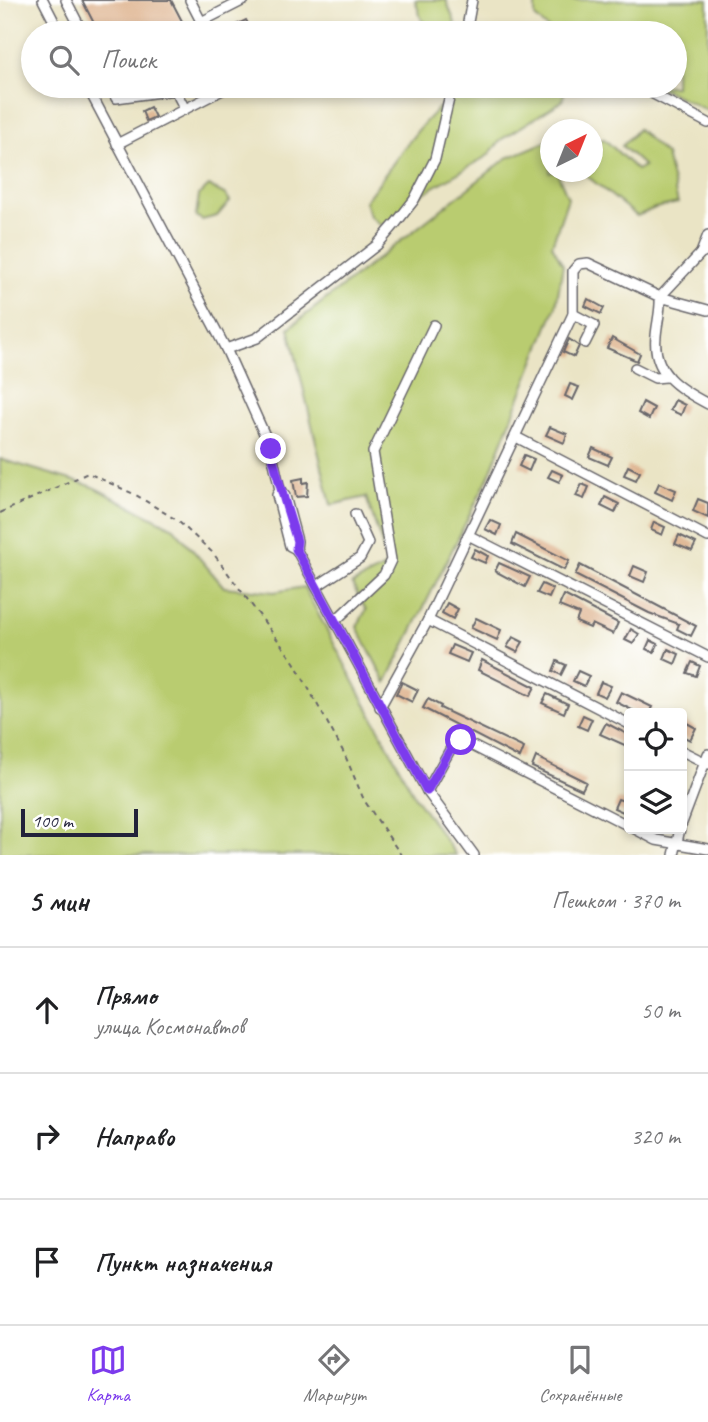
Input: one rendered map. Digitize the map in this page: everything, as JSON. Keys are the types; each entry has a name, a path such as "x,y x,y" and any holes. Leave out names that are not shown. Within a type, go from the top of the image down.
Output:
{"street":[{"path":"43,0 54,21"},
{"path":"66,0 77,21"},
{"path":"190,0 200,21"},
{"path":"203,21 244,0"},
{"path":"468,21 472,0"},
{"path":"93,98 226,349 271,449 280,490 285,496 290,546 296,549 317,586 427,791 474,855"},
{"path":"179,98 185,109"},
{"path":"117,144 207,98"},
{"path":"226,349 257,338 377,244 396,223 415,200 435,159 449,98"},
{"path":"661,98 708,123"},
{"path":"708,235 704,251 660,298 656,337 658,361 666,377 682,391 708,404"},
{"path":"380,707 428,620 573,314 573,271 579,264 588,263 660,298 708,310"},
{"path":"573,314 594,325 585,342"},
{"path":"336,620 384,575 391,560 373,452 434,325"},
{"path":"635,368 655,378 666,377"},
{"path":"516,438 708,537"},
{"path":"317,586 360,558 368,543 355,514"},
{"path":"468,535 708,657"},
{"path":"428,620 624,721"},
{"path":"427,791 458,739 624,823"},
{"path":"687,753 707,760 687,810"},
{"path":"648,834 675,844 708,849"},
{"path":"674,855 678,834"}],"path":[{"path":"0,513 88,473 127,490 178,521 213,553 294,662 344,753 364,800 401,855"}],"green space":[{"path":"415,0 446,0 454,21 422,21"},
{"path":"535,0 708,0 708,111 681,98 687,98 687,21 540,21 535,17"},
{"path":"450,98 563,98 502,139 487,156 417,197 382,226 370,216 365,201 436,110"},
{"path":"638,129 666,155 678,203 655,208 637,216 594,182 603,182 604,139 637,170 644,166 622,146"},
{"path":"540,144 540,182 561,182 568,198 552,245 563,265 556,306 488,478 386,683 357,627 366,610 352,584 389,565 366,497 331,505 289,328 507,158"},
{"path":"209,186 226,195 230,201 217,216 202,220 196,216 199,195"},
{"path":"0,459 91,486 174,528 224,587 274,592 304,587 415,797 456,855 0,855"}],"building":[{"path":"82,0 171,0 182,21 93,21"},
{"path":"150,107 155,117 146,121 142,111"},
{"path":"588,299 604,308 601,314 585,306"},
{"path":"612,338 640,354 637,361 607,348"},
{"path":"569,339 579,346 574,357 563,352"},
{"path":"570,384 579,387 573,400 565,396"},
{"path":"675,400 685,405 681,415 670,410"},
{"path":"643,402 654,408 649,419 638,413"},
{"path":"550,427 567,434 564,443 546,435"},
{"path":"593,448 612,457 608,465 589,457"},
{"path":"524,455 534,459 529,471 519,466"},
{"path":"628,466 640,472 636,480 624,475"},
{"path":"552,470 563,475 559,482 548,477"},
{"path":"303,478 303,483 308,482 307,496 296,497 293,480"},
{"path":"659,483 676,490 672,500 655,492"},
{"path":"582,484 589,487 584,499 576,496"},
{"path":"605,497 619,504 615,513 601,506"},
{"path":"698,499 708,503 708,518 693,511"},
{"path":"490,520 501,525 497,535 485,529"},
{"path":"654,522 665,527 662,535 651,530"},
{"path":"516,534 569,561 564,570 512,544"},
{"path":"679,535 696,543 692,551 675,544"},
{"path":"475,549 488,556 485,563 471,557"},
{"path":"499,563 530,577 525,587 495,571"},
{"path":"580,565 696,626 691,636 677,629 679,624 649,613 575,575"},
{"path":"634,566 648,572 644,582 630,576"},
{"path":"542,584 553,589 549,598 537,593"},
{"path":"564,595 618,623 613,634 592,624 590,628 576,622 579,614 559,606"},
{"path":"447,603 458,609 453,619 442,613"},
{"path":"476,618 501,630 497,640 471,628"},
{"path":"631,629 639,634 633,644 625,640"},
{"path":"513,637 523,642 517,652 507,647"},
{"path":"650,640 658,644 654,653 646,649"},
{"path":"452,645 471,653 467,662 448,654"},
{"path":"668,649 679,654 675,664 664,659"},
{"path":"482,660 535,687 530,696 478,670"},
{"path":"557,661 566,665 561,675 553,671"},
{"path":"692,662 700,666 696,676 687,673"},
{"path":"578,671 589,676 584,686 573,681"},
{"path":"402,682 418,690 412,702 396,694"},
{"path":"601,682 611,686 605,697 596,693"},
{"path":"621,692 652,707 628,708 616,702"},
{"path":"547,694 568,704 564,713 542,703"},
{"path":"428,699 441,706 440,708 524,748 520,758 423,708"},
{"path":"583,715 592,719 587,730 578,726"},
{"path":"606,723 624,732 624,745 600,734"},
{"path":"687,723 696,728 690,740 687,738"},
{"path":"536,757 586,782 582,790 532,767"},
{"path":"618,799 624,801 623,812 614,808"}],"route":[{"path":"271,449 280,490 285,496 297,541 296,549 427,791 455,741 461,740"}]}
